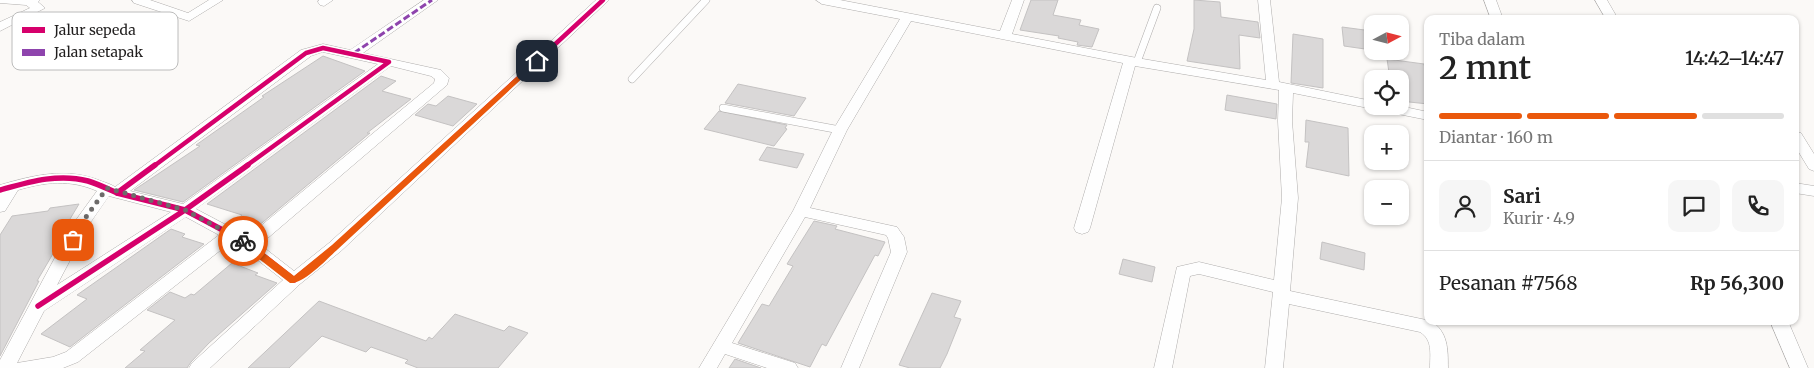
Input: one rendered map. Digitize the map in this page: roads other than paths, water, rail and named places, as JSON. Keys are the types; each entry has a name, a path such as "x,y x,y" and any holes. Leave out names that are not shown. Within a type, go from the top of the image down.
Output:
{"street":[{"path":"1,0 32,1 39,8 31,12"},
{"path":"138,0 174,12"},
{"path":"178,13 189,17 217,0"},
{"path":"354,53 432,0"},
{"path":"198,368 294,280 335,247 603,0"},
{"path":"822,0 1133,62 1364,103"},
{"path":"1005,36 1018,0"},
{"path":"1264,0 1264,19 1280,87 1285,121 1290,198 1274,368"},
{"path":"1490,0 1496,15"},
{"path":"1601,0 1610,15"},
{"path":"708,368 801,212 840,130 908,16"},
{"path":"0,27 12,21"},
{"path":"5,368 81,224 112,191 306,53 323,48 354,53 436,74 442,78 440,85 262,233 247,243"},
{"path":"38,306 185,210 388,62"},
{"path":"1082,228 1133,62"},
{"path":"1409,112 1424,115"},
{"path":"1799,141 1814,166"},
{"path":"0,207 6,188 34,180 58,177 88,181 112,191 185,210 247,243 294,280"},
{"path":"1799,189 1814,191"},
{"path":"801,212 891,231 896,237 899,252 850,368"},
{"path":"23,368 53,366 72,357 230,235"},
{"path":"1163,368 1183,271 1199,268 1281,292 1425,326 1432,330 1436,336 1439,368"},
{"path":"1781,325 1799,368"},
{"path":"721,346 789,368"}],"lane":[{"path":"632,79 706,0"},
{"path":"1133,62 1157,8"},
{"path":"723,108 840,130"}]}
